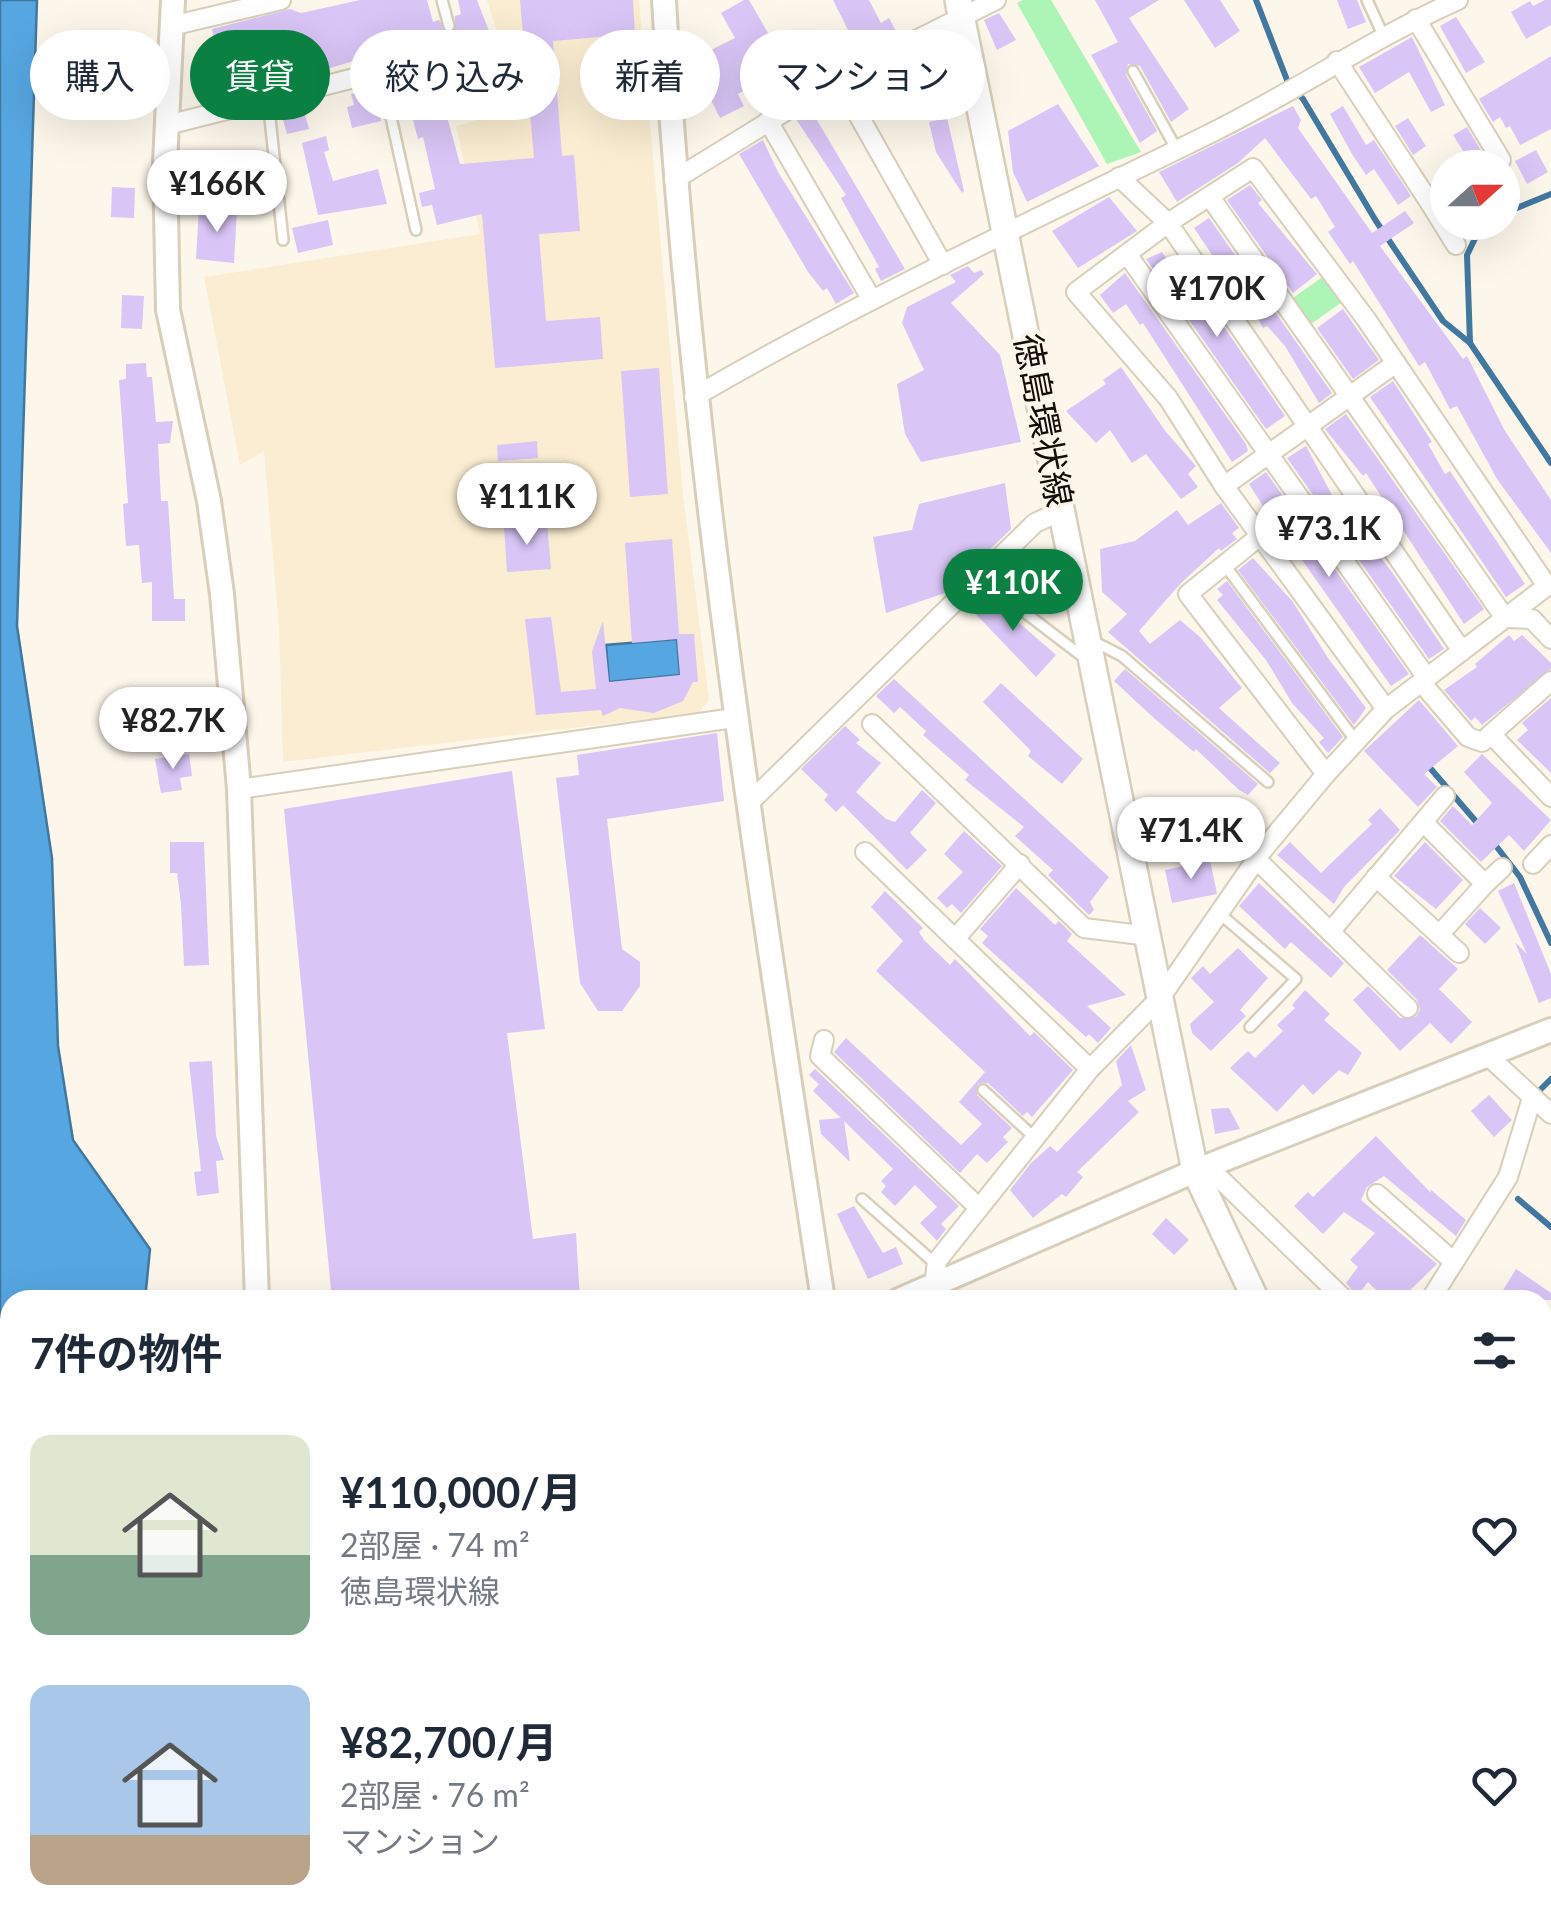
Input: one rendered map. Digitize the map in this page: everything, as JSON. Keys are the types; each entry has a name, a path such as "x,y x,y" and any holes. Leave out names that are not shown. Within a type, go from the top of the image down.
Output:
{"main road":[{"name":"徳島環状線","path":"960,8 1160,996 1201,1168 1252,1290"}],"street":[{"path":"173,0 167,125 168,310 209,501 238,788 257,1290"},
{"path":"171,26 281,0"},
{"path":"664,0 674,180 694,397 734,718 820,1290"},
{"path":"922,30 960,8 996,0"},
{"path":"694,397 816,326 1177,150 1384,35 1458,0"},
{"path":"1416,18 1495,150"},
{"path":"1338,61 1430,204"},
{"path":"167,125 190,119"},
{"path":"674,180 768,120 872,300"},
{"path":"861,120 943,265"},
{"path":"936,1276 979,1208 1090,1069 1160,996 1217,911 1326,774 1386,709 1547,586 1396,363 1253,168 1168,223 1076,292 1168,398 1224,486 1386,709"},
{"path":"1119,177 1168,223 1462,650"},
{"path":"1210,197 1505,618"},
{"path":"1453,240 1456,245"},
{"path":"1128,254 1424,680 1468,737 1482,742 1551,681"},
{"path":"1224,486 1396,363"},
{"path":"747,805 1035,524 1063,510"},
{"path":"1260,536 1188,594 1326,774"},
{"path":"1505,618 1532,619 1551,639"},
{"path":"238,788 734,718"},
{"path":"872,724 1084,928 1148,936"},
{"path":"1491,734 1551,796"},
{"path":"1330,932 1446,796"},
{"path":"1423,822 1486,884"},
{"path":"1533,864 1551,845"},
{"path":"864,852 1090,1069"},
{"path":"1256,859 1408,1008"},
{"path":"955,939 1020,864"},
{"path":"1439,934 1502,868"},
{"path":"1376,877 1459,953"},
{"path":"914,1290 936,1276 1551,1030"},
{"path":"824,1040 820,1056 979,1208"},
{"path":"1487,1055 1551,1114"},
{"path":"1436,1290 1508,1177 1532,1098"},
{"path":"1201,1168 1334,1290"},
{"path":"1378,1194 1454,1262"}],"lane":[{"path":"442,0 449,26"},
{"path":"1367,0 1384,35"},
{"path":"1133,70 1177,150"},
{"path":"270,120 283,240"},
{"path":"391,120 416,230"},
{"path":"1224,564 1356,741"},
{"path":"1010,601 1094,666"},
{"path":"1089,638 1122,656 1268,782"},
{"path":"1217,911 1296,979 1250,1027"},
{"path":"984,1090 1034,1138"},
{"path":"862,1200 936,1276"}],"shaded area":[{"path":"487,0 639,0 642,30 580,30 580,120 650,120 683,494 709,699 699,713 283,762 279,627 264,451 240,465 204,277 480,234 456,126 478,120 560,120 560,30 496,30"}],"green space":[{"path":"1051,0 1141,152 1107,164 1017,3"},
{"path":"1324,276 1342,302 1311,324 1293,298"}],"water":[{"path":"0,0 37,0 36,30 30,30 30,120 33,120 17,626 52,858 58,1046 73,1140 150,1249 146,1290 0,1290"},
{"path":"677,639 680,675 609,682 606,645"}],"building":[{"path":"360,0 427,0 433,22 439,20 445,30 350,30 350,62 330,68 330,30 212,30 290,9 301,13"},
{"path":"458,0 477,0 489,30 455,30 455,16 461,14"},
{"path":"520,0 633,0 635,30 580,30 580,39 560,40 560,30 523,30"},
{"path":"749,0 766,30 740,30 740,108 720,118 720,46 735,38 721,13"},
{"path":"833,0 869,0 881,23 889,18 895,30 848,30"},
{"path":"1095,0 1159,0 1129,18 1189,109 1171,122 1140,66 1128,64 1126,75 1157,131 1140,143 1091,55 1118,42"},
{"path":"1184,0 1220,0 1240,31 1215,48"},
{"path":"1337,0 1357,0 1366,22 1348,29"},
{"path":"1551,0 1551,25 1526,39 1511,12 1530,1 1533,6"},
{"path":"999,13 1016,40 997,50 984,20"},
{"path":"1456,17 1485,62 1466,73 1440,26"},
{"path":"1412,37 1445,105 1431,112 1409,72 1375,93 1359,67"},
{"path":"1551,56 1551,129 1520,145 1510,126 1506,128 1500,117 1493,122 1479,99"},
{"path":"1058,104 1099,166 1027,202 1013,172 1008,131"},
{"path":"1293,106 1301,120 1298,128 1372,233 1405,211 1414,223 1380,246 1463,359 1467,356 1505,431 1551,500 1551,553 1497,479 1457,406 1450,409 1425,362 1419,366 1353,261 1350,264 1328,232 1335,227 1316,196 1311,199 1265,138 1238,163 1177,202 1159,172"},
{"path":"1343,106 1366,145 1374,140 1411,196 1398,205 1374,169 1366,175 1352,154 1330,114"},
{"path":"1408,118 1426,146 1413,155 1395,126"},
{"path":"283,120 306,120 309,129 287,134"},
{"path":"350,120 381,120 381,121 352,128"},
{"path":"413,120 448,120 460,164 534,158 531,120 559,120 562,156 574,155 580,231 539,234 546,321 600,317 603,359 495,368 482,214 437,225 432,205 422,207 419,193 435,189 423,137 418,139"},
{"path":"797,120 817,120 905,269 881,281 875,269 879,267 841,198 846,195"},
{"path":"947,120 962,193 936,152 929,122"},
{"path":"1467,127 1480,150 1463,150 1453,135"},
{"path":"326,136 329,150 324,152 333,181 378,169 387,204 318,215 302,143"},
{"path":"763,140 778,172 854,293 836,304 827,288 823,291 808,272 739,154"},
{"path":"1536,150 1548,172 1527,184 1520,171 1520,158"},
{"path":"1250,185 1262,200 1258,203 1317,274 1293,293 1227,200"},
{"path":"112,187 135,188 134,218 111,217"},
{"path":"1109,197 1137,231 1078,268 1052,231"},
{"path":"199,207 237,209 234,263 196,259"},
{"path":"1209,218 1332,393 1319,403 1285,346 1267,326 1263,328 1249,301 1245,304 1194,228"},
{"path":"328,220 333,245 298,253 292,228"},
{"path":"1162,252 1176,272 1183,267 1285,416 1266,429 1146,259"},
{"path":"968,266 974,273 981,270 984,274 951,303 1000,355 1021,442 921,462 905,434 897,384 924,370 902,323 907,307 956,282 950,275"},
{"path":"1125,273 1246,444 1248,451 1232,462 1143,323 1140,325 1126,304 1113,313 1100,295"},
{"path":"122,295 144,296 142,329 121,328"},
{"path":"1343,309 1379,360 1353,379 1317,328"},
{"path":"146,363 147,377 152,377 156,422 173,421 170,443 158,444 161,501 168,501 174,599 185,599 185,621 152,621 152,582 142,583 139,545 126,546 123,504 128,503 119,380 126,379 126,364"},
{"path":"1121,367 1166,432 1196,466 1188,474 1198,487 1181,499 1146,454 1132,463 1110,430 1096,443 1066,411 1106,384 1103,380"},
{"path":"659,368 668,494 630,497 621,371"},
{"path":"1393,381 1432,442 1428,444 1445,474 1450,471 1525,584 1506,597 1370,397"},
{"path":"1346,414 1484,609 1464,624 1366,473 1363,476 1325,429"},
{"path":"537,441 538,458 498,461 497,445"},
{"path":"1306,446 1334,499 1392,572 1444,649 1429,659 1287,458"},
{"path":"1266,472 1409,674 1391,686 1278,526 1267,503 1263,506 1249,484"},
{"path":"1005,483 1011,529 945,593 886,613 873,537 912,530 919,504"},
{"path":"1221,503 1239,528 1232,533 1237,539 1221,551 1219,548 1180,584 1139,631 1150,644 1180,620 1200,637 1242,688 1219,708 1280,763 1270,773 1108,632 1127,614 1102,592 1100,549 1135,541 1177,510 1188,525"},
{"path":"547,523 551,569 507,572 504,526"},
{"path":"672,539 679,634 694,634 698,682 693,682 683,701 654,713 620,708 603,716 601,710 536,715 525,619 551,617 561,692 596,689 592,651 603,621 609,682 680,675 677,639 632,643 625,543"},
{"path":"1025,550 1040,569 1021,585 1007,568"},
{"path":"1253,558 1293,602 1366,708 1354,725 1238,570"},
{"path":"1227,581 1343,737 1328,753 1319,742 1324,738 1292,703 1266,660 1217,600 1223,595 1217,589"},
{"path":"983,591 1056,655 1036,677 968,606"},
{"path":"1509,635 1514,641 1522,635 1551,663 1551,669 1482,725 1475,717 1471,721 1444,690 1477,667 1475,664"},
{"path":"1125,669 1258,784 1248,795 1114,681"},
{"path":"894,679 1109,877 1090,902 1094,910 1089,915 1048,875 1053,870 1015,836 1024,827 965,780 969,775 923,735 926,731 900,707 894,713 876,696"},
{"path":"1001,683 1083,759 1062,784 1028,756 1031,751 983,702"},
{"path":"1551,698 1551,773 1517,740 1528,730 1522,723"},
{"path":"1419,700 1458,746 1424,774 1437,787 1418,807 1364,751"},
{"path":"845,726 860,740 856,743 881,763 856,792 886,819 895,822 922,790 936,803 910,833 927,850 907,870 843,805 836,812 824,800 828,795 801,769"},
{"path":"717,733 724,801 607,819 622,949 640,962 640,986 622,1011 598,1011 580,983 556,778 579,775 577,755"},
{"path":"189,754 192,776 180,778 182,790 161,793 155,759"},
{"path":"1482,754 1551,820 1524,851 1509,835 1481,862 1440,821 1453,806 1472,825 1492,803 1464,772"},
{"path":"512,771 545,1029 507,1033 533,1239 576,1233 579,1290 331,1290 284,809"},
{"path":"1380,808 1400,830 1344,887 1334,904 1277,855 1290,842 1321,873 1372,824 1368,820"},
{"path":"964,831 1002,866 961,913 952,904 947,908 937,898 963,872 944,854"},
{"path":"170,842 204,842 209,965 184,966 181,904 177,873 170,873"},
{"path":"1425,842 1463,880 1436,909 1394,876"},
{"path":"1210,860 1217,894 1172,903 1165,870"},
{"path":"1259,883 1344,963 1331,978 1291,942 1285,949 1239,906"},
{"path":"1514,883 1551,974 1551,998 1539,1003 1515,942 1527,954 1498,891"},
{"path":"1016,888 1055,925 1059,921 1072,934 1067,941 1126,995 1087,1006 1111,1028 1098,1043 1089,1034 1086,1037 982,943 988,936 980,929"},
{"path":"885,891 923,928 919,932 924,940 950,965 955,959 1030,1036 1034,1032 1073,1070 1032,1117 1027,1112 1023,1116 988,1083 978,1084 977,1095 1012,1128 1003,1137 1008,1142 987,1163 977,1154 960,1173 834,1052 846,1038 961,1145 982,1124 959,1102 985,1072 876,971 903,941 871,907"},
{"path":"1480,908 1501,928 1485,944 1465,924"},
{"path":"1420,935 1458,969 1439,989 1472,1022 1451,1044 1430,1023 1400,1051 1353,1000 1368,986 1400,1018 1416,1017 1420,1010 1417,1000 1387,970"},
{"path":"1238,948 1268,978 1240,1010 1246,1016 1211,1051 1192,1033 1190,1024 1214,1002 1191,978 1203,966 1210,974"},
{"path":"1305,990 1330,1014 1324,1020 1362,1053 1348,1075 1339,1070 1313,1095 1303,1084 1277,1112 1230,1068 1248,1051 1255,1058 1283,1031 1277,1025 1295,1008 1292,1005"},
{"path":"1131,1045 1146,1090 1128,1101 1139,1112 1077,1172 1083,1177 1066,1197 1062,1194 1033,1218 1010,1190 1031,1163 1050,1146 1057,1152 1122,1085 1116,1061"},
{"path":"212,1061 216,1136 224,1160 216,1161 219,1193 197,1196 194,1172 201,1171 189,1062"},
{"path":"815,1069 959,1206 941,1224 946,1229 937,1241 920,1223 937,1207 915,1185 895,1206 881,1192 886,1186 881,1181 893,1169 844,1121 850,1162 821,1134 819,1120 841,1118 813,1091 819,1084 809,1075"},
{"path":"1489,1095 1512,1120 1494,1137 1471,1111"},
{"path":"1229,1108 1240,1129 1215,1134 1211,1109"},
{"path":"1376,1136 1431,1193 1430,1189 1466,1220 1456,1236 1384,1176 1367,1187 1361,1200 1437,1264 1410,1290 1376,1290 1368,1282 1362,1290 1352,1290 1346,1283 1358,1267 1350,1260 1375,1233 1344,1212 1323,1234 1294,1206 1308,1192 1313,1197"},
{"path":"854,1206 883,1253 896,1247 903,1264 868,1279 837,1214"},
{"path":"1166,1218 1189,1240 1174,1255 1152,1234"},
{"path":"1516,1269 1547,1290 1503,1290"}],"waterway":[{"path":"1256,0 1287,80 1303,99 1376,221 1443,321 1470,343"},
{"path":"1520,207 1551,194"},
{"path":"1474,240 1467,255 1470,343 1551,463"},
{"path":"1425,762 1479,825"},
{"path":"1493,842 1520,877 1551,943"},
{"path":"1540,1090 1551,1079"},
{"path":"1518,1199 1551,1227"}]}
